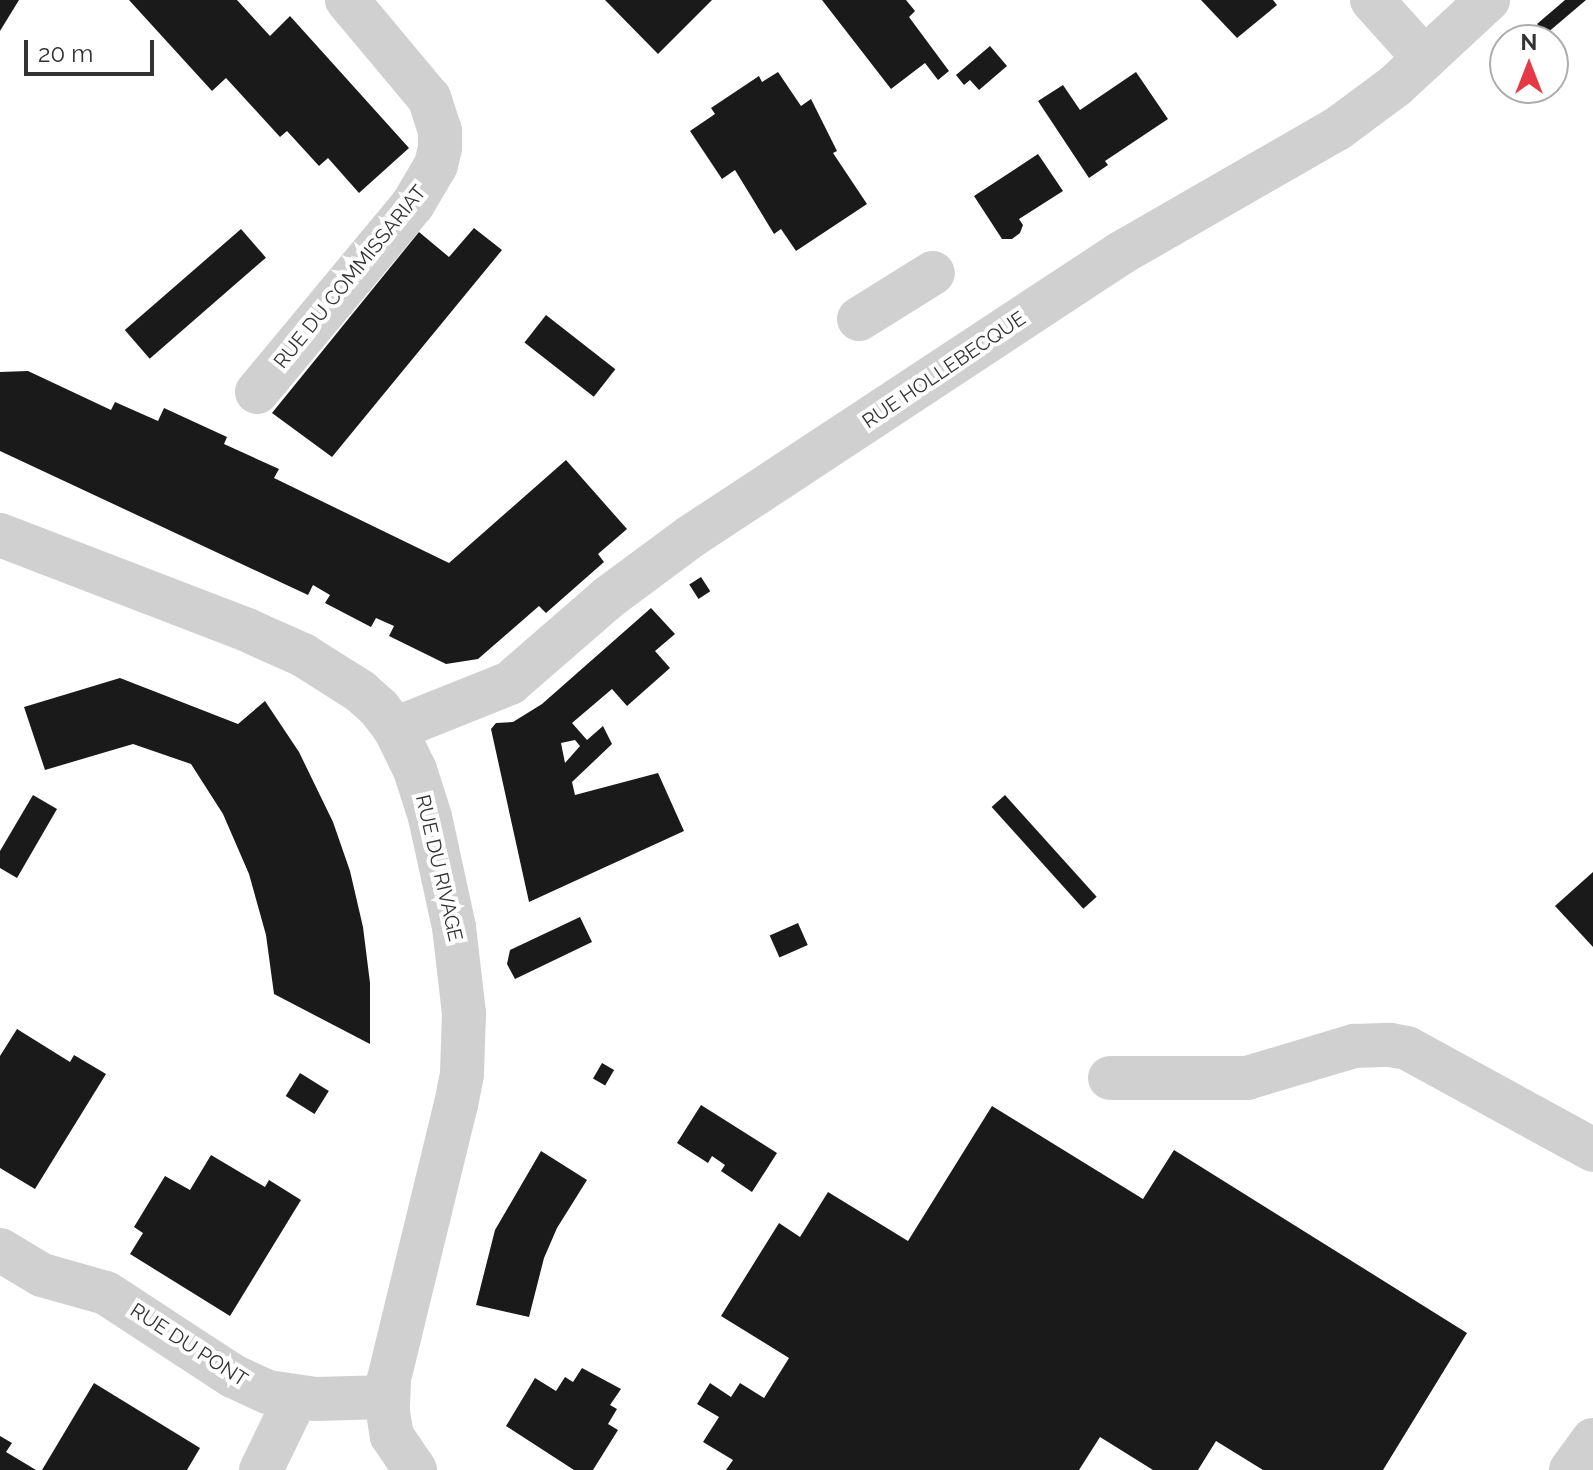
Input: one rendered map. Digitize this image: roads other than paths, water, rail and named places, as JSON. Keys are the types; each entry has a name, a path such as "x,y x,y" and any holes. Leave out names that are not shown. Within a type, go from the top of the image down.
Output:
{"street":[{"name":"RUE DU COMMISSARIAT","path":"257,392 413,204 436,165 440,131 429,98 347,0"},
{"path":"1372,0 1425,59"},
{"name":"RUE HOLLEBECQUE","path":"395,729 510,683 609,597 690,537 1121,253 1337,129 1425,59 1488,0"},
{"path":"859,319 933,273"},
{"name":"RUE DU RIVAGE","path":"0,535 247,630 303,655 360,691 395,729 422,789 454,927 463,985 464,1042 456,1104 394,1356 388,1397 389,1425 406,1458"},
{"path":"1110,1078 1237,1080 1354,1046 1390,1045 1407,1048 1593,1150"},
{"name":"RUE DU PONT","path":"0,1250 42,1275 106,1293 233,1376 268,1392 296,1398 388,1397"},
{"path":"261,1470 296,1398"},
{"path":"1571,1470 1593,1440"}]}
